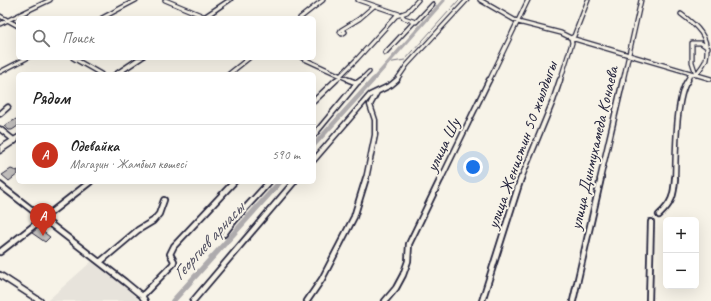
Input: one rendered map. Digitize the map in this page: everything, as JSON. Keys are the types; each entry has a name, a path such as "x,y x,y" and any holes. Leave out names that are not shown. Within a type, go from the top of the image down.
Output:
{"highway":[{"path":"208,16 230,0"},
{"path":"119,72 138,60"},
{"path":"0,150 16,140"}],"street":[{"path":"0,24 50,0"},
{"path":"106,16 136,0"},
{"path":"165,0 201,16"},
{"path":"303,16 323,0"},
{"path":"358,0 400,14 404,18 414,22"},
{"path":"316,100 400,14 407,12 418,0"},
{"path":"316,158 370,95 396,81 406,65 467,0"},
{"path":"480,0 518,22 561,33 571,38 711,79"},
{"name":"улица Шу","path":"385,301 402,278 408,264 409,244 528,0"},
{"name":"улица Женистин 50 жылдыгы","path":"482,301 526,167 555,94 572,43 571,38 574,36 588,0"},
{"name":"улица Динмухамеда Конаева","path":"573,301 641,0"},
{"path":"385,53 433,4"},
{"path":"343,30 374,6"},
{"path":"681,14 695,24 706,36 709,42 707,58 696,75"},
{"path":"0,16 16,25"},
{"path":"696,75 697,72 692,62 692,43 701,43 708,48"},
{"path":"0,72 23,60"},
{"path":"76,60 98,72"},
{"path":"232,72 246,60"},
{"path":"306,60 357,83"},
{"path":"316,133 357,83 369,72"},
{"path":"659,215 669,206 674,193 681,100 685,82 692,73"},
{"path":"306,301 322,279 354,217 369,168 375,120 370,105 377,92"},
{"path":"0,114 8,107"},
{"path":"0,129 16,140"},
{"path":"0,184 42,219 100,262 143,299 173,264 174,261 170,254 174,246 232,184"},
{"path":"0,252 87,184"},
{"path":"224,234 236,217 250,204 267,184"},
{"path":"192,301 292,184"},
{"path":"100,262 138,230 153,221 159,214 164,200"},
{"path":"649,301 651,222"},
{"path":"0,275 40,301"}],"shaded area":[{"path":"96,260 140,301 47,301 91,262"}],"building":[{"path":"16,119 16,127 12,130 9,130 4,126"},
{"path":"11,169 16,171 16,176 9,181 2,175"},
{"path":"38,228 50,237 45,242 32,233"}],"waterway":[{"name":"Георгиев арнасы","path":"372,81 444,0"},
{"path":"387,63 405,60 459,0"},
{"name":"Георгиев арнасы","path":"316,143 373,80"},
{"name":"Георгиев арнасы","path":"173,301 278,184"}],"place":[{"name":"Одевайка","path":"43,236"}]}
